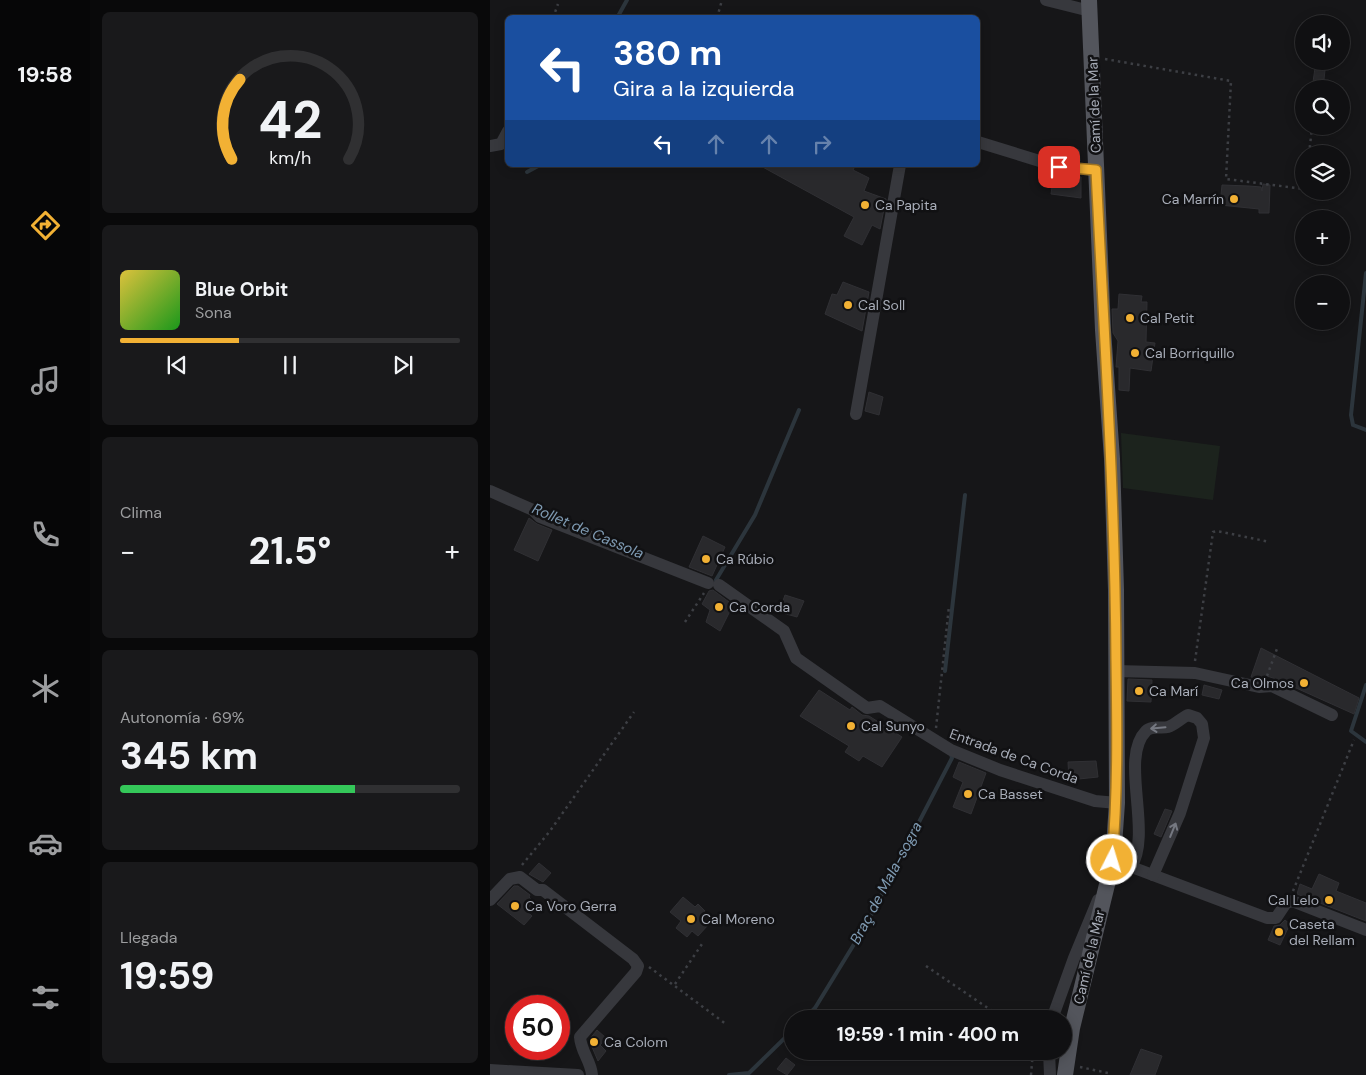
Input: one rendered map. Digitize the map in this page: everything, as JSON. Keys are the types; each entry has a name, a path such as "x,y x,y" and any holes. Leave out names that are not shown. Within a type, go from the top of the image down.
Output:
{"main road":[{"name":"Camí de la Mar","path":"1066,1069 1072,1028 1108,881 1112,860 1117,803 1112,459 1103,330 1090,6"}],"lane":[{"path":"1046,0 1090,6"},
{"path":"490,146 501,144 505,137"},
{"path":"980,143 1059,167 1096,170"},
{"path":"856,414 900,167"},
{"name":"Entrada de Ca Corda","path":"490,491 533,510 540,517 714,584 784,631 796,658 843,692 867,708 880,706 935,742 1000,770 1095,802 1117,803"},
{"path":"1116,671 1193,673 1259,687 1272,686 1332,715"},
{"path":"1131,867 1136,856 1139,821 1135,760 1137,747 1147,730 1168,727 1188,715 1197,718 1202,724 1204,738 1180,812 1153,875"},
{"path":"1112,860 1271,919 1276,918 1289,901 1366,930"},
{"path":"490,900 510,879 520,877 537,890 543,890 634,960 638,966 636,972 580,1038 581,1048 592,1066 592,1075"},
{"path":"1055,1010 1074,958 1108,881"},
{"path":"1049,1060 1050,1075"},
{"path":"490,1070 578,1075"}],"path":[{"path":"718,15 722,0"},
{"path":"554,15 558,4"},
{"path":"1092,57 1231,81 1226,179 1295,188"},
{"path":"1193,673 1213,532 1217,530 1270,542"},
{"path":"685,622 714,584"},
{"path":"935,742 949,606"},
{"path":"1267,687 1265,680 1278,646"},
{"path":"520,877 518,870 550,831 634,712"},
{"path":"1289,901 1354,740"},
{"path":"675,984 702,944"},
{"path":"638,966 648,966 675,984 726,1024"},
{"path":"926,966 991,1010"},
{"path":"1031,1075 1032,1060"},
{"path":"1066,1069 1108,1073"}],"shaded area":[{"path":"1121,433 1220,446 1213,500 1123,488"}],"building":[{"path":"1315,70 1325,70 1324,80 1313,80"},
{"path":"1068,149 1079,150 1080,161 1062,159 1062,157 1066,158"},
{"path":"763,167 852,167 853,170 869,178 864,191 886,199 880,229 872,225 862,245 844,236 854,217"},
{"path":"1046,173 1081,177 1081,198 1051,194 1052,187 1044,186"},
{"name":"Ca Marrín","path":"1263,184 1270,185 1269,213 1259,213 1259,209 1220,205 1222,185 1261,187 1262,191"},
{"name":"Cal Soll","path":"843,282 869,292 862,331 825,314 832,294 837,295"},
{"path":"1119,294 1142,296 1141,302 1147,302 1146,342 1155,343 1151,371 1130,368 1129,391 1119,390 1119,367 1116,367 1118,341 1113,333 1112,309 1118,309"},
{"path":"869,392 883,397 879,415 865,411"},
{"path":"529,518 537,524 552,530 538,561 514,550"},
{"name":"Ca Rúbio","path":"703,536 725,547 712,576 689,567"},
{"name":"Ca Corda","path":"713,590 733,605 720,631 706,622 710,610 702,604 709,591"},
{"path":"785,595 804,601 797,617 779,612"},
{"name":"Ca Olmos","path":"1261,648 1359,698 1354,714 1276,679 1264,675 1262,679 1251,677"},
{"name":"Ca Marí","path":"1128,679 1152,680 1151,702 1127,701"},
{"path":"1204,685 1222,690 1219,699 1202,695"},
{"name":"Cal Sunyo","path":"819,690 850,710 852,707 862,715 869,716 902,737 882,767 863,756 859,761 845,752 849,746 800,716"},
{"path":"1096,761 1098,777 1069,780 1068,762"},
{"name":"Ca Basset","path":"959,762 986,773 971,814 953,807 963,782 953,777"},
{"path":"1165,809 1172,811 1161,837 1154,834"},
{"path":"539,863 551,873 543,882 529,874"},
{"name":"Cal Lelo","path":"1319,874 1339,883 1336,891 1366,903 1366,921 1297,894 1300,884 1312,889"},
{"name":"Ca Voro Gerra","path":"514,886 518,886 530,895 529,897 533,901 526,911 532,916 524,925 497,904"},
{"name":"Cal Moreno","path":"683,897 695,907 698,904 705,911 700,917 709,924 698,936 692,931 687,937 676,928 681,921 670,912"},
{"name":"Caseta del Rellam","path":"1285,920 1290,924 1280,945 1268,940 1274,926 1280,925"},
{"name":"Ca Colom","path":"597,1030 606,1038 600,1045 606,1051 598,1061 589,1040"},
{"path":"1141,1049 1162,1056 1155,1075 1130,1075"},
{"path":"784,1060 789,1060 795,1065 787,1075 777,1069"}],"waterway":[{"path":"619,15 627,0"},
{"path":"527,172 536,167"},
{"path":"1366,273 1351,415 1353,425 1366,430"},
{"name":"Rollet de Cassola","path":"716,580 755,515 799,410"},
{"name":"Braç de Mala-sogra","path":"945,671 965,495"},
{"path":"1366,685 1351,731 1366,742"},
{"name":"Braç de Mala-sogra","path":"813,1010 867,923 952,758 951,754"},
{"name":"Braç de Mala-sogra","path":"729,1075 749,1073 784,1039"}],"place":[{"name":"Ca Marrín","path":"1234,199"},
{"name":"Ca Papita","path":"865,205"},
{"name":"Cal Soll","path":"848,305"},
{"name":"Cal Petit","path":"1130,318"},
{"name":"Cal Borriquillo","path":"1135,353"},
{"name":"Ca Rúbio","path":"706,559"},
{"name":"Ca Corda","path":"719,607"},
{"name":"Ca Olmos","path":"1304,683"},
{"name":"Ca Marí","path":"1139,691"},
{"name":"Cal Sunyo","path":"851,726"},
{"name":"Ca Basset","path":"968,794"},
{"name":"Cal Lelo","path":"1329,900"},
{"name":"Ca Voro Gerra","path":"515,906"},
{"name":"Cal Moreno","path":"691,919"},
{"name":"Caseta del Rellam","path":"1279,932"},
{"name":"Ca Colom","path":"594,1042"}],"route":[{"path":"1059,167 1096,170 1103,330 1112,459 1116,590 1117,803 1112,860"}]}
